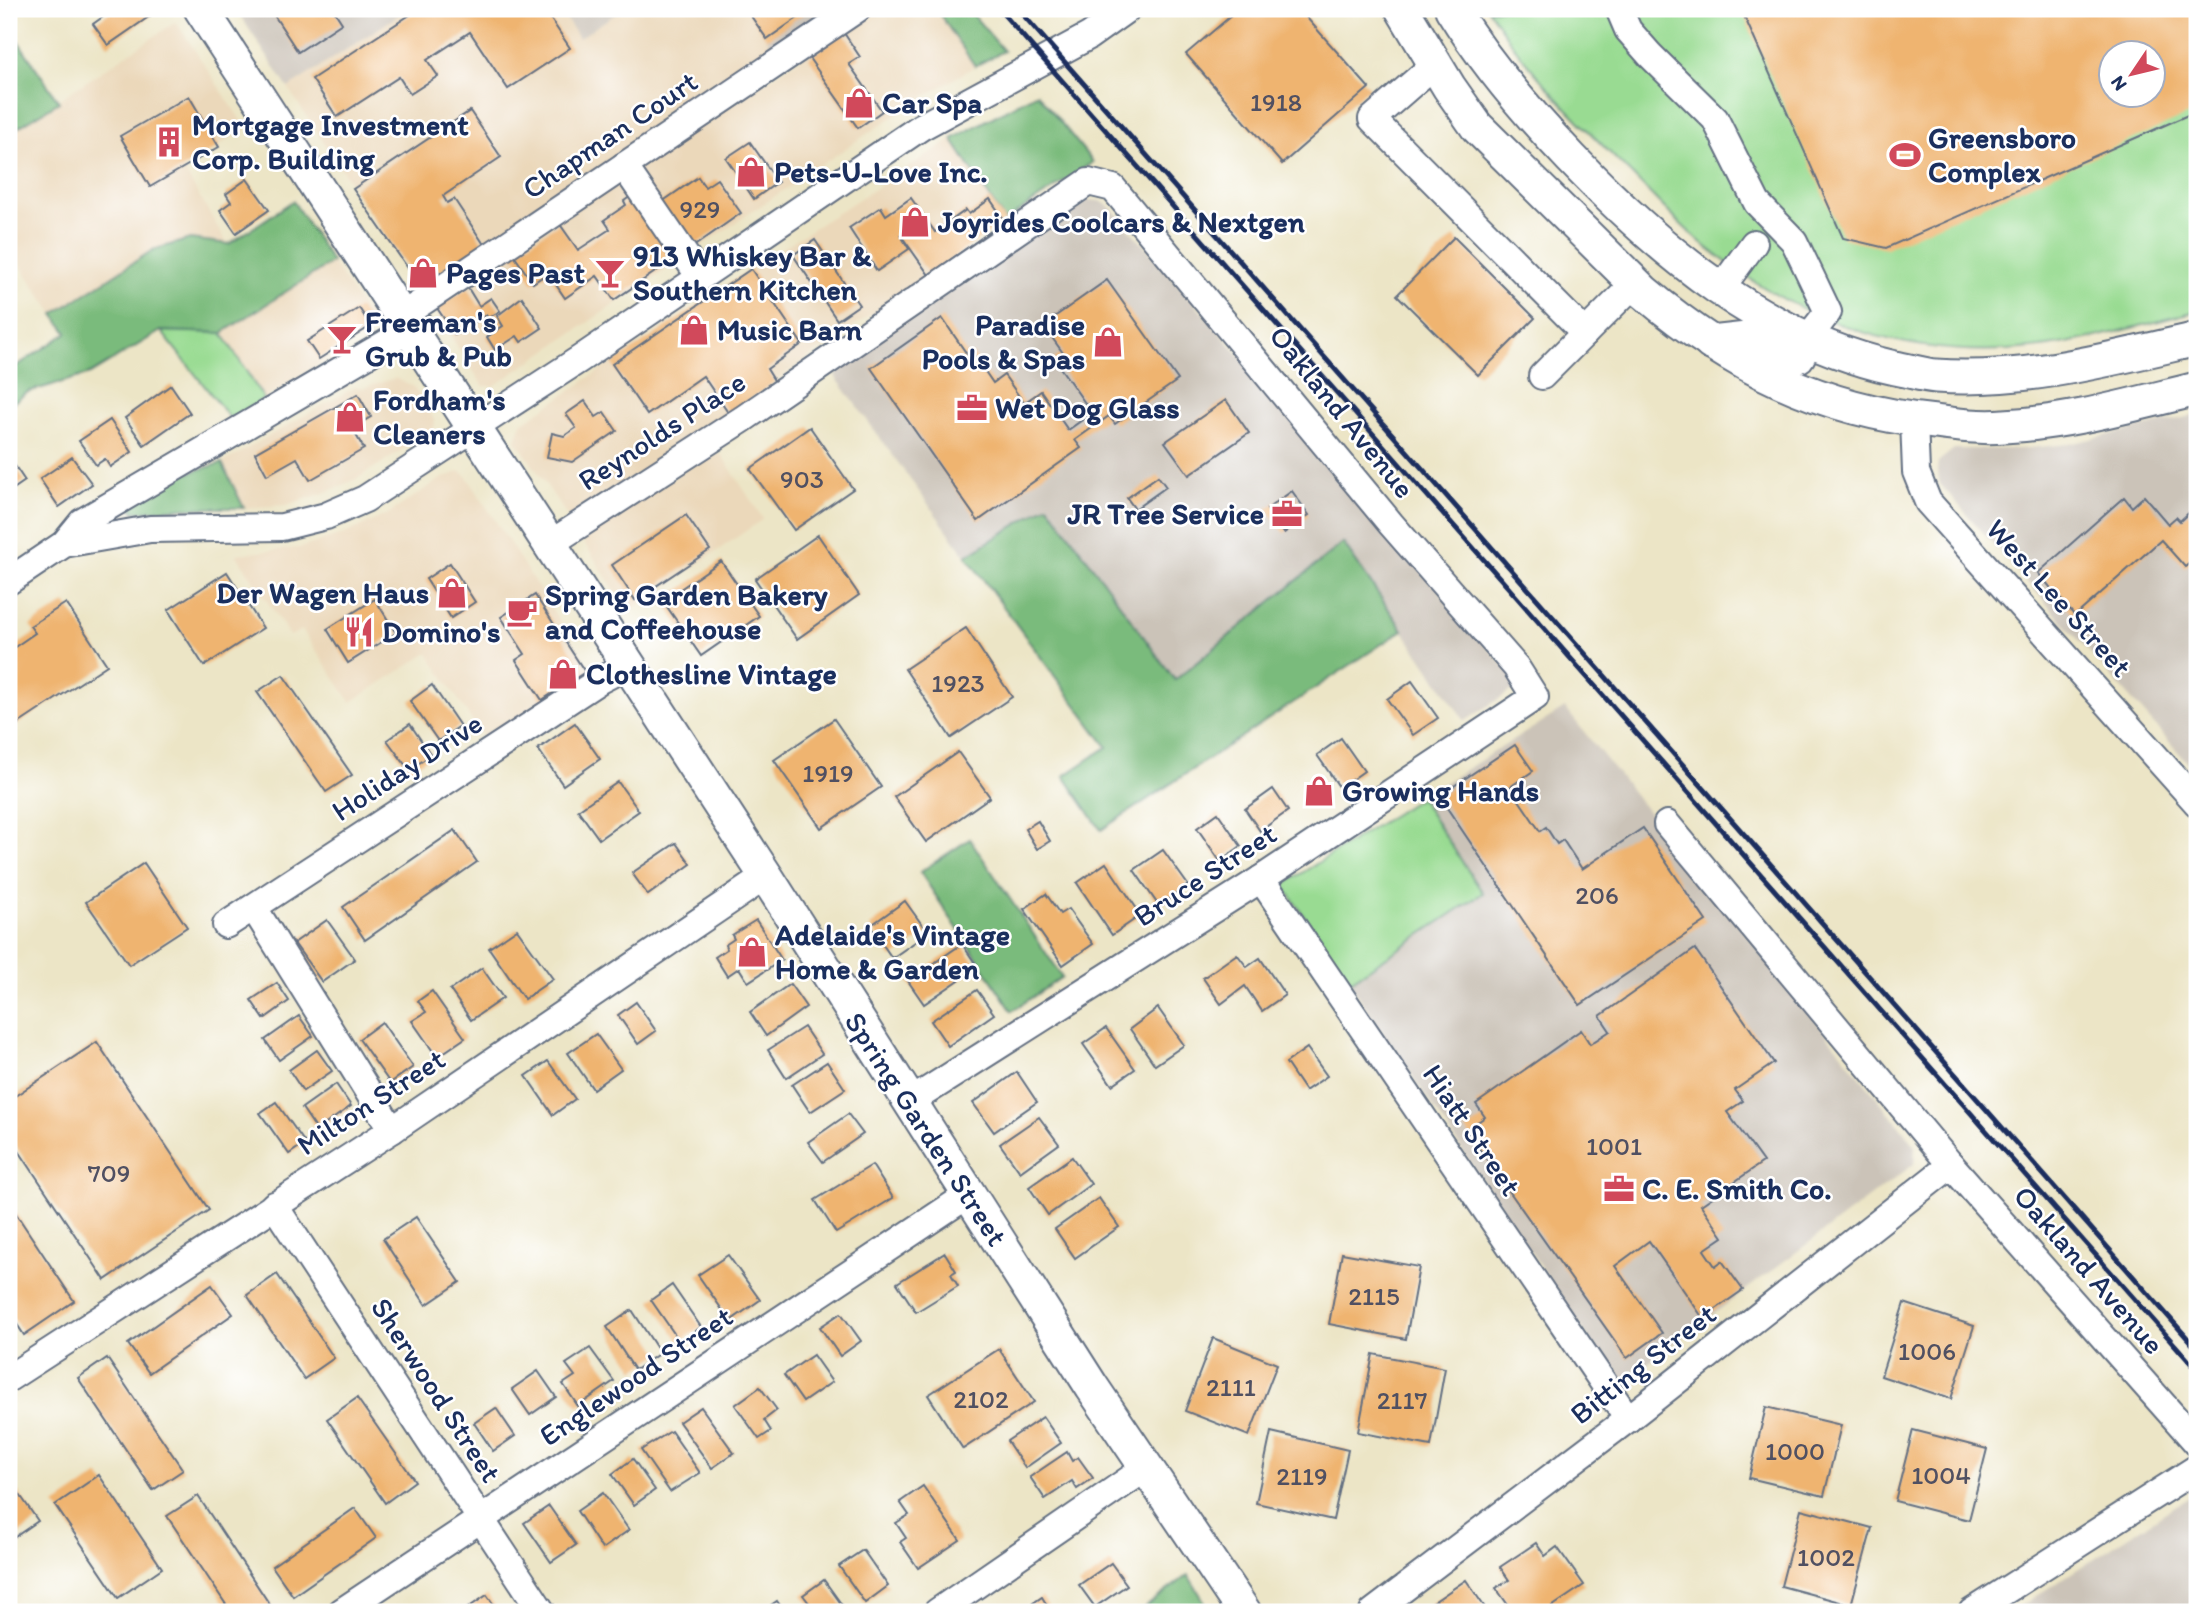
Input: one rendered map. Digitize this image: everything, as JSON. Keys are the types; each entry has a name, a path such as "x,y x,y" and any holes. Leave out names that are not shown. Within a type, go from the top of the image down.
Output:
{"main road":[{"name":"Spring Garden Street","path":"201,9 330,203 404,324 766,876 908,1103 1146,1468 1244,1612"},
{"path":"1402,9 1477,127 1635,283 1671,315 1711,342 1745,364 1805,393 1848,408 1914,420 2004,426 2061,419 2197,389"},
{"path":"1452,9 1480,55 1542,127 1667,250 1719,291 1807,339 1868,362 1934,376 2014,377 2077,367 2197,339"},
{"path":"1711,342 1747,339 1791,360 1798,356 1807,339"},
{"path":"1914,420 1963,399 2011,394 2077,367"},
{"path":"2156,399 2174,382 2197,369"}],"street":[{"name":"Chapman Court","path":"65,544 82,522 181,462 223,441 404,324 624,166 857,9"},
{"path":"9,581 65,544 150,529 267,527 305,522 365,499 939,116 1089,36 1127,9"},
{"path":"1619,9 1628,30 1650,55 1715,118 1758,203 1794,241 1828,312 1807,339"},
{"path":"1435,64 1372,119 1585,333"},
{"path":"624,166 701,277"},
{"name":"Reynolds Place","path":"548,545 743,419 1088,182"},
{"name":"Oakland Avenue","path":"1088,182 1113,188 1424,564 1516,667 1535,697"},
{"path":"1719,291 1754,243"},
{"path":"1542,376 1635,283"},
{"name":"West Lee Street","path":"1914,420 1916,472 1928,502 2197,803"},
{"name":"Holiday Drive","path":"226,925 600,680 627,666"},
{"name":"Bruce Street","path":"908,1103 1261,879 1535,697"},
{"name":"Oakland Avenue","path":"1667,824 1951,1165 2197,1443"},
{"name":"Milton Street","path":"9,1378 392,1130 766,876"},
{"name":"Hiatt Street","path":"1261,879 1628,1419"},
{"path":"254,908 392,1130"},
{"name":"Bitting Street","path":"1373,1612 1628,1419 1951,1165"},
{"name":"Englewood Street","path":"341,1612 968,1195"},
{"name":"Sherwood Street","path":"274,1205 542,1612"},
{"path":"937,1612 1146,1468"},
{"path":"1972,1612 2197,1468"}],"shaded area":[{"path":"236,9 408,9 288,88"},
{"path":"408,9 559,9 579,38 623,9 746,9 777,53 421,290 288,88"},
{"path":"559,9 623,9 579,38"},
{"path":"746,9 842,9 777,53"},
{"path":"875,9 936,9 975,66 895,115 494,386 483,386 431,305"},
{"path":"176,22 246,128 183,169 228,244 190,239 153,250 54,314 9,249 9,133"},
{"path":"952,139 1005,221 676,450 568,517 516,440 522,423 767,258"},
{"path":"1089,200 1101,201 1111,208 1239,355 1511,675 1514,689 1465,721 1342,543 1175,680 1048,505 966,556 835,376 888,332 1070,205"},
{"path":"332,262 374,324 372,331 264,399 222,333"},
{"path":"395,378 414,387 435,421 434,430 356,479 324,493 286,505 244,508 222,463 355,387 364,388"},
{"path":"2197,415 2197,773 1940,484 1937,471 1938,462 1954,449 2020,449 2069,444"},
{"path":"721,454 763,519 629,612 581,538 692,466"},
{"path":"460,471 466,475 591,670 591,676 488,745 428,653 351,702 302,630 290,636 236,554 299,548 343,535 388,514 439,480"},
{"path":"1565,708 1915,1145 1914,1164 1620,1384 1349,982 1483,893 1420,798"},
{"path":"2197,1492 2197,1612 2011,1612"}],"green space":[{"path":"936,9 968,9 1004,51 975,66"},
{"name":"Greensboro Complex","path":"1488,9 2197,9 2197,311 2073,342 1988,351 1945,349 1902,342 1861,332 1821,317 1746,276 1689,232 1573,115 1519,53"},
{"path":"16,38 59,102 9,133 9,43"},
{"path":"1037,93 1093,162 1005,221 952,139"},
{"path":"293,201 332,262 222,333 161,331 90,374 28,392 9,405 9,371 67,333 54,314 153,250 190,239 229,244"},
{"path":"161,331 222,333 264,399 230,418"},
{"path":"222,463 244,508 184,508 134,512 131,506 184,474"},
{"path":"1048,505 1175,680 1343,543 1403,630 1101,830 1064,776 1107,747 966,556"},
{"path":"1420,798 1483,893 1349,982 1283,885"},
{"path":"970,839 1062,977 1012,1011 920,872"},
{"path":"1188,1575 1211,1612 1139,1612"}],"building":[{"path":"114,9 145,9 150,16 108,45 93,24"},
{"path":"270,9 333,9 342,23 298,52"},
{"path":"419,9 544,9 570,48 508,89 470,32 427,60 438,76 410,94 399,77 337,117 312,79"},
{"path":"746,9 808,9 809,10 767,39"},
{"path":"1239,9 1299,9 1369,88 1282,164 1186,54"},
{"path":"1741,9 2197,9 2197,111 1886,248 1843,238"},
{"path":"844,33 860,57 849,64 882,111 858,128 809,58"},
{"name":"Mortgage Investment Corp. Building","path":"189,96 219,147 150,187 120,136"},
{"path":"470,111 501,157 443,196 447,203 454,199 485,246 421,287 353,189"},
{"path":"750,142 778,182 754,199 726,158"},
{"path":"698,177 705,187 717,179 741,213 690,249 659,204"},
{"path":"247,179 269,210 236,233 220,210 231,202 226,194"},
{"path":"634,194 677,257 614,300 597,276 565,298 548,273 533,283 513,254 559,223 578,250 610,229 604,220 626,205 624,201"},
{"path":"911,198 935,232 966,210 969,214 990,199 1005,221 929,275 900,234 909,249 877,271 849,228 881,207 886,215"},
{"path":"1454,237 1535,318 1478,375 1397,295"},
{"path":"815,240 859,305 837,320 793,255"},
{"path":"751,269 802,344 767,369 775,382 729,414 703,376 647,415 612,364"},
{"path":"1107,280 1178,380 1115,424 1109,416 1075,440 1081,448 978,521 871,368 942,318 969,357 973,354 993,383 1004,375 1024,403 1041,391 1068,430 1092,413 1054,359 1063,353 1043,325"},
{"path":"468,288 479,306 491,298 500,311 488,318 486,315 455,335 437,308"},
{"path":"522,297 542,328 521,342 517,336 495,350 487,337 503,326 497,316"},
{"path":"359,308 371,326 319,359 307,341"},
{"path":"171,385 190,413 144,445 125,418"},
{"path":"358,394 371,417 352,428 364,449 310,480 297,458 267,475 255,453"},
{"path":"1226,400 1249,433 1189,475 1165,442"},
{"path":"585,401 596,417 604,412 617,431 572,462 547,457 552,433 564,436 576,428 566,414"},
{"path":"110,420 132,452 110,467 105,459 96,465 79,441"},
{"path":"810,427 853,489 794,530 750,469"},
{"path":"9,457 25,481 9,492"},
{"path":"72,457 92,484 59,507 40,479"},
{"path":"1158,476 1166,487 1135,509 1127,498"},
{"path":"1292,491 1309,515 1284,533 1267,509"},
{"path":"2144,496 2168,524 2176,517 2180,521 2197,505 2197,557 2185,567 2161,540 2075,616 2038,573 2124,497 2132,507"},
{"path":"686,515 710,550 635,600 612,565"},
{"path":"818,535 859,595 797,639 755,579"},
{"path":"721,561 759,616 701,656 663,601"},
{"path":"450,563 475,602 451,618 426,579"},
{"path":"227,572 263,628 204,666 168,610"},
{"path":"535,595 585,672 542,700 516,660 525,654 501,617"},
{"path":"375,599 396,633 348,663 327,629"},
{"path":"66,603 107,665 9,730 9,651 35,633 30,626"},
{"path":"966,628 1012,697 951,738 905,669"},
{"path":"283,675 352,775 326,792 257,692"},
{"path":"1412,681 1438,718 1413,735 1387,699"},
{"path":"432,685 460,726 438,741 410,701"},
{"path":"834,719 881,787 821,828 774,760"},
{"path":"575,723 600,759 563,785 538,749"},
{"path":"410,724 431,755 409,770 387,740"},
{"path":"1341,738 1364,771 1340,788 1317,755"},
{"path":"1515,745 1533,771 1510,787 1540,831 1546,827 1557,844 1563,840 1582,869 1643,828 1706,921 1580,1005 1439,796"},
{"path":"958,752 990,797 926,842 894,797"},
{"path":"618,782 639,811 599,839 578,810"},
{"path":"1273,789 1288,811 1260,831 1245,809"},
{"path":"1218,813 1241,846 1220,861 1197,828"},
{"path":"1038,821 1050,841 1037,849 1025,829"},
{"path":"455,830 477,862 365,940 343,907"},
{"path":"676,843 691,864 648,895 632,873"},
{"path":"1163,850 1188,885 1159,906 1134,870"},
{"path":"144,863 187,927 129,965 86,902"},
{"path":"1106,863 1141,915 1112,935 1077,883"},
{"path":"1046,894 1060,914 1068,909 1093,944 1063,965 1024,909"},
{"path":"905,901 928,933 892,958 870,926"},
{"path":"327,920 355,959 322,982 294,943"},
{"path":"756,920 782,960 748,982 739,968 727,976 715,957 727,949 725,945 734,939 732,935"},
{"path":"517,929 553,979 524,999 489,948"},
{"path":"962,944 978,967 924,1004 908,981"},
{"path":"1695,949 1774,1063 1735,1090 1743,1101 1727,1112 1763,1162 1701,1205 1723,1237 1704,1250 1715,1266 1722,1261 1743,1290 1703,1318 1649,1241 1615,1266 1662,1333 1627,1358 1466,1130 1485,1117 1476,1104 1581,1030 1590,1044 1610,1031 1600,1016"},
{"path":"1237,954 1247,967 1260,958 1285,995 1262,1011 1245,986 1221,1004 1203,978"},
{"path":"482,968 503,998 471,1020 450,990"},
{"path":"277,983 289,1001 264,1019 251,1000"},
{"path":"790,984 806,1007 766,1036 750,1012"},
{"path":"977,990 994,1014 948,1046 931,1021"},
{"path":"432,991 465,1038 437,1057 412,1021 426,1012 418,1001"},
{"path":"636,1002 656,1031 638,1044 618,1015"},
{"path":"1158,1008 1184,1045 1155,1065 1130,1029"},
{"path":"299,1016 313,1036 279,1060 265,1040"},
{"path":"382,1022 413,1067 390,1083 359,1039"},
{"path":"804,1027 822,1054 786,1078 768,1050"},
{"path":"1106,1028 1135,1069 1112,1085 1083,1044"},
{"path":"596,1034 621,1069 593,1089 568,1053"},
{"path":"97,1042 209,1210 105,1280 9,1136 9,1100"},
{"path":"1307,1048 1327,1076 1305,1091 1286,1063"},
{"path":"317,1050 332,1071 303,1091 289,1070"},
{"path":"548,1061 575,1099 553,1115 526,1076"},
{"path":"827,1062 845,1089 810,1112 792,1085"},
{"path":"1017,1072 1037,1102 994,1132 973,1103"},
{"path":"336,1084 351,1106 317,1130 302,1108"},
{"path":"276,1102 305,1143 289,1154 260,1113"},
{"path":"848,1114 863,1134 823,1162 808,1142"},
{"path":"1039,1117 1059,1144 1020,1172 1000,1144"},
{"path":"1072,1157 1091,1184 1048,1215 1029,1187"},
{"path":"872,1165 893,1198 836,1233 815,1200"},
{"path":"1099,1198 1119,1227 1075,1258 1055,1229"},
{"path":"9,1203 74,1301 24,1335 9,1312"},
{"path":"416,1217 460,1282 426,1305 383,1239"},
{"path":"945,1253 956,1271 951,1274 958,1286 916,1312 897,1283"},
{"path":"1342,1253 1419,1267 1406,1339 1329,1324"},
{"path":"728,1255 760,1300 730,1321 698,1275"},
{"path":"277,1274 334,1358 304,1379 247,1295"},
{"path":"212,1285 233,1314 149,1373 128,1344"},
{"path":"672,1285 701,1327 680,1342 651,1300"},
{"path":"1904,1303 1974,1326 1951,1399 1881,1376"},
{"path":"632,1310 660,1353 635,1370 607,1327"},
{"path":"841,1313 861,1341 840,1356 820,1327"},
{"path":"1213,1338 1277,1364 1249,1436 1185,1411"},
{"path":"590,1348 614,1381 578,1406 563,1384 575,1376 566,1364"},
{"path":"999,1349 1034,1402 963,1449 928,1395"},
{"path":"1373,1354 1445,1368 1431,1446 1358,1432"},
{"path":"813,1355 832,1382 803,1402 784,1375"},
{"path":"107,1358 183,1470 153,1490 78,1378"},
{"path":"538,1371 556,1397 530,1415 512,1389"},
{"path":"760,1387 777,1410 764,1420 771,1431 759,1439 735,1405"},
{"path":"357,1398 415,1481 385,1503 327,1419"},
{"path":"701,1407 734,1453 712,1468 679,1422"},
{"path":"1766,1407 1841,1425 1824,1496 1749,1478"},
{"path":"496,1408 515,1436 493,1451 474,1423"},
{"path":"1043,1417 1061,1443 1025,1468 1007,1441"},
{"path":"1913,1430 1987,1449 1969,1520 1895,1501"},
{"path":"671,1431 700,1473 670,1492 641,1450"},
{"path":"1271,1432 1348,1450 1333,1520 1256,1503"},
{"path":"1067,1452 1072,1461 1078,1457 1093,1478 1077,1489 1072,1481 1045,1499 1030,1477"},
{"path":"633,1459 655,1490 634,1505 612,1474"},
{"path":"99,1475 162,1568 118,1598 55,1505"},
{"path":"9,1479 38,1521 9,1541"},
{"path":"923,1486 960,1540 918,1568 900,1542 906,1538 896,1523 909,1515 900,1502"},
{"path":"603,1493 629,1530 602,1549 577,1511"},
{"path":"198,1496 272,1608 265,1612 231,1612 167,1516"},
{"path":"549,1506 576,1545 551,1562 524,1523"},
{"path":"355,1508 376,1538 293,1596 272,1566"},
{"path":"1801,1509 1872,1528 1851,1605 1781,1586"},
{"path":"1536,1543 1545,1556 1557,1547 1584,1585 1544,1612 1513,1612 1496,1588 1509,1580 1500,1567"},
{"path":"863,1550 888,1586 865,1603 839,1566"},
{"path":"1111,1563 1127,1585 1095,1607 1079,1585"},
{"path":"824,1580 847,1612 816,1612 803,1595"},
{"path":"1466,1580 1488,1612 1419,1612"},
{"path":"487,1595 499,1612 462,1612"},
{"path":"1042,1597 1051,1612 1020,1612"},
{"path":"777,1601 785,1612 761,1612"}],"railway":[{"path":"999,9 2197,1370"},
{"path":"1018,9 2197,1349"}],"place":[{"name":"Car Spa","path":"859,103"},
{"name":"Mortgage Investment Corp. Building","path":"169,142"},
{"name":"Greensboro Complex","path":"1905,155"},
{"name":"Pets-U-Love Inc.","path":"751,172"},
{"name":"Joyrides Coolcars & Nextgen","path":"915,222"},
{"name":"Pages Past","path":"423,273"},
{"name":"913 Whiskey Bar & Southern Kitchen","path":"610,273"},
{"name":"Music Barn","path":"694,330"},
{"name":"Freeman's Grub & Pub","path":"342,339"},
{"name":"Paradise Pools & Spas","path":"1108,342"},
{"name":"Wet Dog Glass","path":"972,408"},
{"name":"Fordham's Cleaners","path":"350,417"},
{"name":"JR Tree Service","path":"1287,514"},
{"name":"Der Wagen Haus","path":"452,593"},
{"name":"Spring Garden Bakery and Coffeehouse","path":"522,612"},
{"name":"Domino's","path":"359,632"},
{"name":"Clothesline Vintage","path":"563,674"},
{"name":"Growing Hands","path":"1319,791"},
{"name":"Adelaide's Vintage Home & Garden","path":"752,952"},
{"name":"C. E. Smith Co.","path":"1619,1189"}]}
